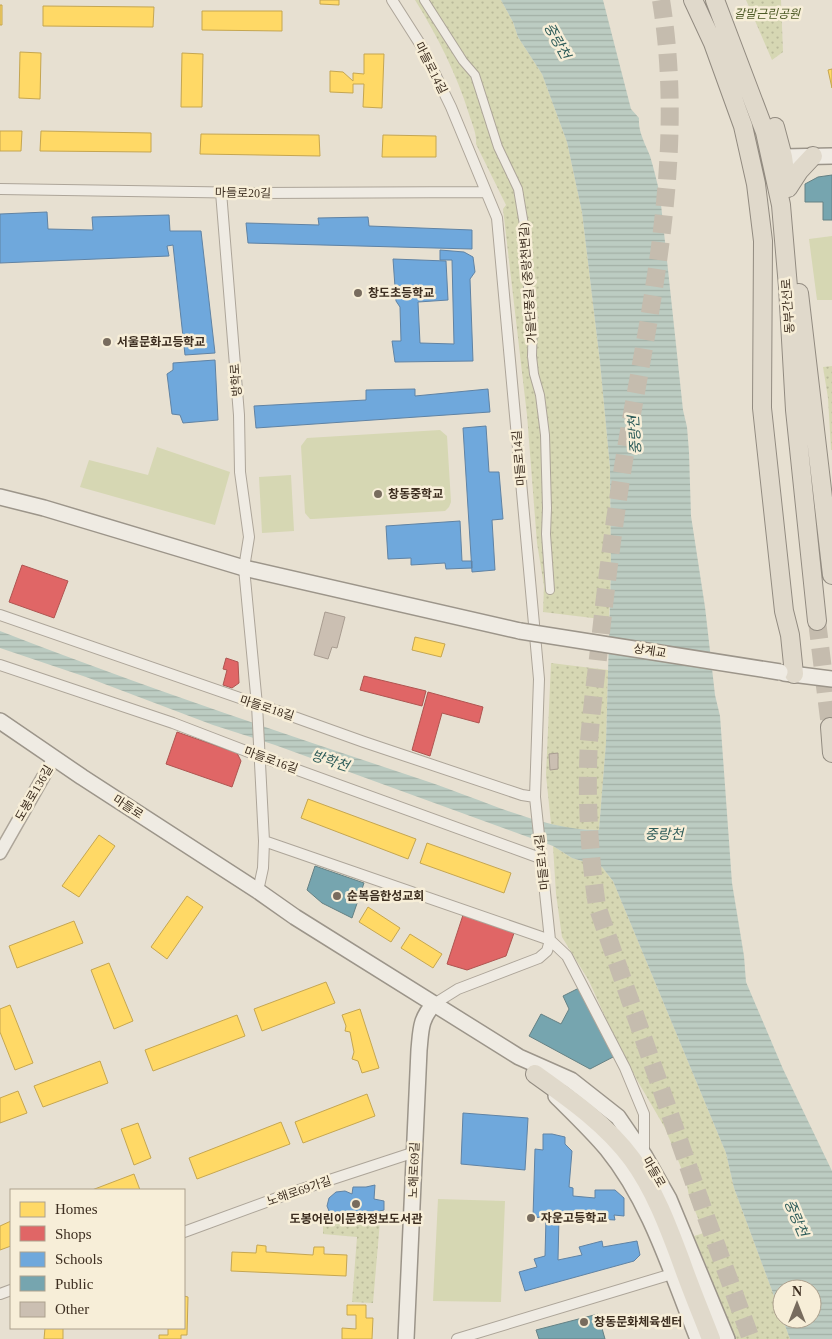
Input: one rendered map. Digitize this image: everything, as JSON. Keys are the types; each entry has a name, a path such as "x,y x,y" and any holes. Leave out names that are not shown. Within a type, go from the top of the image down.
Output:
{"highway":[{"path":"693,0 713,43 743,126 756,184 763,241 762,408 784,611 790,635 787,673"},
{"name":"동부간선로","path":"715,0 764,132 780,205 788,287 795,410 818,621"},
{"path":"729,38 750,72 766,104 776,130 783,157 832,575"},
{"path":"788,188 798,171 813,156"},
{"path":"830,727 832,753"},
{"path":"535,1074 584,1109 632,1159 654,1197 669,1231 711,1339"}],"main road":[{"path":"783,157 832,156"},
{"path":"0,497 44,508 244,568"},
{"name":"상계교","path":"244,568 520,631 832,679"},
{"name":"마들로","path":"0,721 295,917 519,1057 571,1080 618,1117 644,1155 670,1199 727,1339"},
{"name":"노해로69길","path":"406,1339 419,1050 422,1024 426,1013 434,1004"},
{"name":"마들로","path":"519,1057 607,1149 626,1177 642,1204 698,1339"}],"street":[{"name":"마들로14길","path":"392,0 422,47 451,107 497,218 539,679 535,797 550,940"},
{"name":"가을단풍길 (중랑천변길)","path":"424,0 463,61 475,75 498,147 518,189 525,231 529,307 533,319 532,356 534,374 540,395 545,435 546,534 550,590"},
{"name":"마들로20길","path":"0,189 261,193 486,192"},
{"name":"방학로","path":"221,192 237,388 240,472 249,537 244,568 257,709 259,753"},
{"name":"마들로18길","path":"0,615 257,709 522,795 535,797"},
{"name":"마들로16길","path":"0,665 259,753 540,854"},
{"path":"258,891 263,868 264,841 259,753"},
{"name":"도봉로136길","path":"0,853 54,758"},
{"path":"264,841 550,940 567,956 624,1068 644,1114 644,1155"},
{"path":"434,1004 458,988 539,958 547,951 550,940"},
{"name":"노해로69가길","path":"185,1232 296,1191 415,1152"},
{"path":"457,1339 672,1274"}],"green space":[{"path":"415,0 501,0 513,22 518,37 542,74 567,142 582,212 600,362 610,467 611,568 609,620 543,612 544,586 537,543 527,415 503,209 506,205 476,144 474,129 452,70 439,42"},
{"name":"갈말근린공원","path":"746,0 781,0 783,52 772,60"},
{"path":"832,236 832,300 817,300 809,239"},
{"path":"832,366 831,450 828,398 823,367"},
{"path":"440,430 447,436 451,502 445,511 313,519 310,519 305,513 301,446 307,438"},
{"path":"157,447 230,472 215,525 80,487 89,460 148,475"},
{"path":"291,475 294,531 262,533 259,477"},
{"path":"551,663 608,670 606,744 599,830 570,829 551,824 546,775"},
{"path":"553,846 572,858 602,867 613,881 726,1153 734,1188 772,1290 772,1329 786,1329 790,1339 736,1339 694,1236 704,1233 689,1196 686,1180 665,1128 637,1080 589,981 562,937 556,894"},
{"path":"438,1199 505,1201 501,1302 433,1301"},
{"path":"323,1217 380,1221 373,1303 352,1302 357,1237 323,1234"}],"water":[{"name":"중랑천","path":"501,0 603,0 631,109 639,118 641,133 657,180 683,410 687,427 691,516 705,607 715,695 720,716 732,883 744,956 746,982 783,1069 832,1171 832,1339 790,1339 786,1329 822,1329 822,1279 772,1279 772,1290 734,1188 726,1153 613,881 602,867 572,858 553,846 275,745 213,725 86,677 0,648 0,631 267,728 429,782 513,813 557,825 599,830 606,743 611,568 610,467 600,362 582,212 567,142 542,74 518,37 513,22"}],"building: Homes":[{"path":"320,0 339,0 339,5 320,4"},
{"path":"0,5 2,5 2,25 0,25"},
{"path":"43,6 154,7 153,27 43,26"},
{"path":"202,11 282,11 282,31 202,30"},
{"path":"20,52 41,53 40,99 19,98"},
{"path":"182,53 203,54 202,107 181,107"},
{"path":"364,54 384,54 382,108 363,107 364,84 353,84 353,93 330,92 330,71 343,72 353,81 353,73 364,74"},
{"path":"832,69 832,88 828,70"},
{"path":"0,131 22,131 21,151 0,151"},
{"path":"41,131 151,133 151,152 40,151"},
{"path":"201,134 319,135 320,156 200,154"},
{"path":"383,135 436,136 436,157 382,157"},
{"path":"415,637 445,644 441,657 412,650"},
{"path":"308,799 416,839 408,859 301,818"},
{"path":"99,835 115,846 79,897 62,886"},
{"path":"427,843 511,873 504,893 420,863"},
{"path":"187,896 203,907 167,959 151,947"},
{"path":"368,907 400,928 391,942 359,922"},
{"path":"74,921 83,943 17,968 9,946"},
{"path":"410,934 442,954 433,968 401,948"},
{"path":"109,963 133,1021 114,1029 91,970"},
{"path":"326,982 335,1003 262,1031 254,1009"},
{"path":"10,1005 33,1063 15,1070 0,1032 0,1009"},
{"path":"360,1009 379,1068 362,1073 358,1061 352,1059 354,1052 350,1032 345,1031 346,1026 342,1015"},
{"path":"237,1015 245,1036 153,1071 145,1050"},
{"path":"100,1061 108,1083 43,1107 34,1086"},
{"path":"18,1091 27,1113 0,1123 0,1098"},
{"path":"367,1094 375,1116 303,1143 295,1122"},
{"path":"281,1122 290,1144 197,1179 189,1158"},
{"path":"138,1123 151,1158 134,1165 121,1129"},
{"path":"134,1174 140,1189 95,1189"},
{"path":"10,1221 10,1246 0,1250 0,1226"},
{"path":"257,1245 266,1246 266,1252 313,1255 314,1247 324,1247 324,1254 347,1255 346,1276 231,1271 232,1252 256,1253"},
{"path":"185,1296 188,1297 187,1335 181,1335 181,1339 159,1339 159,1335 168,1335 168,1329 185,1329"},
{"path":"347,1305 366,1305 366,1318 373,1318 372,1339 342,1339 342,1328 356,1329 356,1315 347,1315"},
{"path":"45,1329 63,1329 63,1339 44,1339"}],"building: Shops":[{"path":"22,565 68,581 54,618 9,602"},
{"path":"226,658 238,662 239,683 232,688 223,685 227,670 223,669"},
{"path":"364,676 426,691 422,706 360,690"},
{"path":"428,692 483,707 479,723 442,713 430,756 412,750"},
{"path":"177,732 237,753 241,761 232,787 166,764"},
{"path":"463,915 514,933 506,956 467,970 447,964"}],"building: Schools":[{"path":"47,212 48,229 93,230 92,217 169,215 170,231 201,231 215,353 185,355 173,245 167,246 169,256 0,263 0,214"},
{"path":"368,217 369,226 472,230 472,249 248,243 246,223 319,225 318,218"},
{"path":"440,250 464,252 473,257 475,272 470,279 473,361 395,362 392,341 401,341 400,307 396,301 393,259 446,261 448,300 418,302 420,343 454,344 452,260 440,260"},
{"path":"215,360 218,420 183,423 180,415 172,414 167,374 173,370 173,363"},
{"path":"415,389 415,396 488,389 490,412 256,428 254,406 366,400 366,390"},
{"path":"486,426 489,472 499,472 503,519 492,520 495,570 472,572 463,428"},
{"path":"460,521 462,561 472,561 472,568 446,569 445,563 411,565 411,558 388,559 386,526"},
{"path":"463,1113 528,1118 525,1170 461,1164"},
{"path":"543,1134 565,1137 565,1144 572,1151 569,1187 573,1188 573,1196 595,1198 595,1190 615,1190 624,1198 624,1216 614,1215 615,1220 559,1217 558,1260 582,1255 579,1247 602,1241 603,1247 637,1241 640,1255 634,1261 525,1291 519,1272 537,1267 534,1259 545,1256 546,1218 533,1217 535,1149 543,1150"},
{"name":"도봉어린이문화정보도서관","path":"375,1185 374,1199 384,1201 384,1210 380,1211 380,1216 347,1214 341,1218 334,1216 329,1211 327,1206 329,1198 336,1192 345,1191 352,1194 353,1187"}],"building: Public":[{"path":"832,175 832,220 823,220 823,202 805,202 805,184 818,177"},
{"name":"순복음한성교회","path":"315,866 364,883 352,918 322,903 307,890"},
{"path":"581,987 615,1056 590,1069 529,1036 541,1014 561,1024 569,1009 563,996"},
{"name":"창동문화체육센터","path":"598,1314 605,1339 539,1339 536,1330"}],"building: Other":[{"path":"325,612 345,617 337,648 332,647 328,659 314,655"},
{"path":"558,753 558,769 550,770 549,754"}],"tunnel":[{"path":"661,0 670,105 669,157 658,260 619,495 593,700 589,741 588,783 590,844 597,906 706,1217 751,1339"},
{"path":"817,621 830,727"}],"place":[{"name":"창도초등학교","path":"358,293"},
{"name":"서울문화고등학교","path":"107,342"},
{"name":"창동중학교","path":"378,494"},
{"name":"순복음한성교회","path":"337,896"},
{"name":"도봉어린이문화정보도서관","path":"356,1204"},
{"name":"자운고등학교","path":"531,1218"},
{"name":"창동문화체육센터","path":"584,1322"}],"water label":[{"name":"방학천","path":"330,761"}]}
